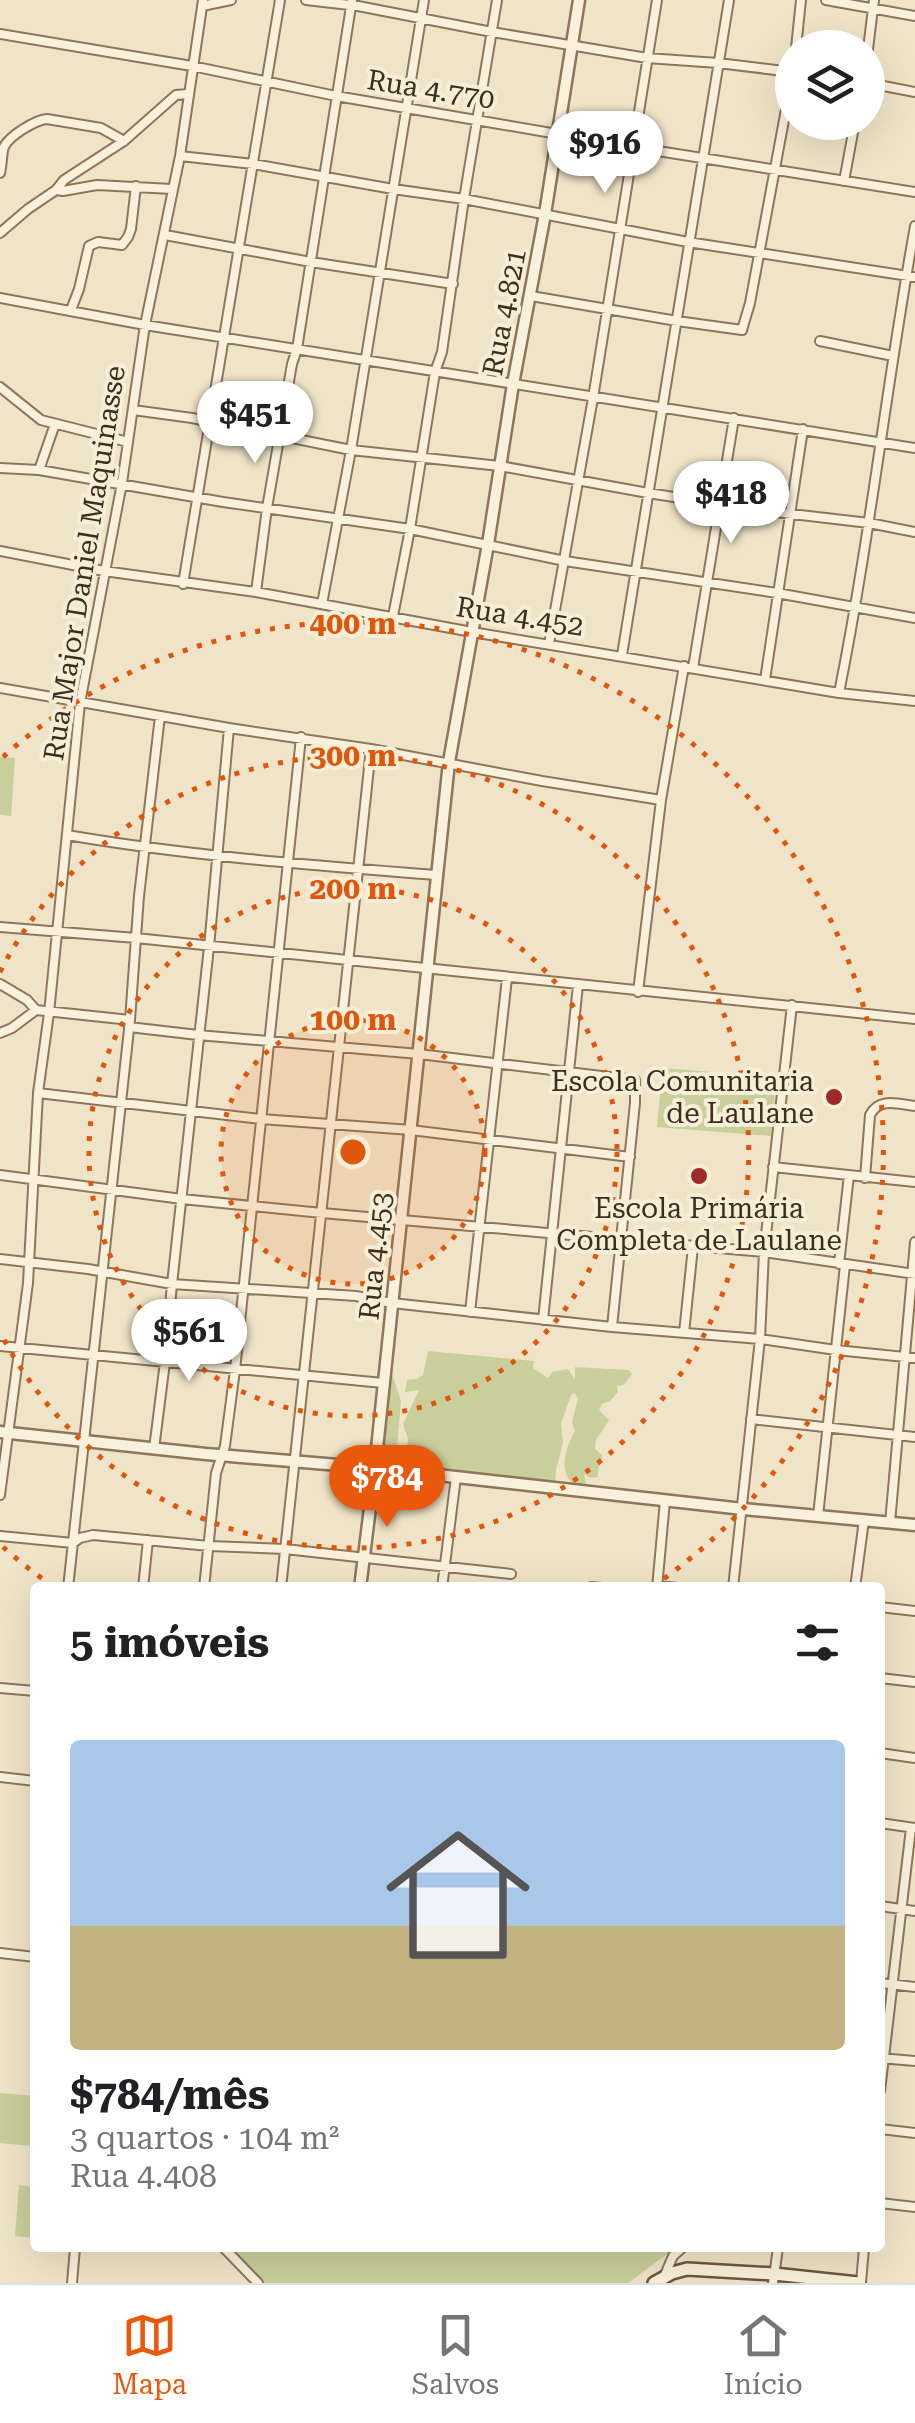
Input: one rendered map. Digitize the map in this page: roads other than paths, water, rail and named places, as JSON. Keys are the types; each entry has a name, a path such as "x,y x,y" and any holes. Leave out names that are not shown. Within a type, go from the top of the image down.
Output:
{"main road":[{"path":"659,2280 680,2270 693,2276 860,2283"}],"street":[{"path":"203,3 231,0"},
{"path":"183,584 280,0"},
{"path":"306,0 352,3 421,19 647,58 775,71"},
{"path":"322,604 352,450 424,0"},
{"path":"393,616 442,352 497,0"},
{"name":"Rua 4.821","path":"472,632 578,0"},
{"path":"549,644 593,398 656,0"},
{"path":"622,656 729,0"},
{"path":"798,30 801,0"},
{"path":"826,0 873,4 915,16"},
{"name":"Rua Major Daniel Maquinasse","path":"0,1495 4,1433 20,1348 29,1262 38,1093 80,703 122,483 145,325 180,156 203,3"},
{"path":"256,592 352,3"},
{"path":"870,30 873,4"},
{"name":"Rua 4.770","path":"0,34 633,148 915,192"},
{"path":"885,86 915,92"},
{"path":"0,233 64,180 124,140 173,97 188,94"},
{"path":"0,173 2,146 34,121 47,118 101,128 124,140"},
{"path":"530,296 740,331 744,328 760,252 779,140"},
{"path":"844,181 852,140"},
{"path":"180,156 254,164 688,242 911,276"},
{"path":"56,190 88,185 172,189"},
{"path":"71,310 89,246 98,242 122,245 128,237 136,186"},
{"path":"839,693 893,356 911,276 915,226"},
{"path":"165,235 453,284"},
{"path":"0,298 145,325 915,448"},
{"path":"820,342 893,356"},
{"path":"0,387 41,420 128,442"},
{"path":"133,410 210,421 352,450 500,466 648,493 915,532"},
{"path":"638,992 661,800 706,584 734,418"},
{"path":"39,470 55,424"},
{"path":"764,680 803,429"},
{"path":"0,468 39,470 410,529 565,560 915,618"},
{"name":"Rua 4.452","path":"0,551 839,693 915,701"},
{"name":"Rua 4.453","path":"361,1582 449,762 472,632"},
{"path":"0,688 661,800"},
{"path":"69,1582 160,716"},
{"path":"154,1450 228,728"},
{"path":"205,1582 216,1473 236,1370 300,737"},
{"path":"281,1582 371,749"},
{"path":"67,835 286,864 436,876"},
{"path":"0,927 915,1019"},
{"path":"470,1312 506,978"},
{"path":"0,984 28,1000 36,1010 49,1013 198,1035 419,1054 634,1080 635,1103 612,1328"},
{"path":"542,1320 578,986"},
{"path":"735,1582 760,1339 764,1252 792,1005"},
{"path":"0,1032 36,1010"},
{"path":"38,1093 261,1120 411,1130 630,1158"},
{"path":"866,1178 870,1115 874,1108 884,1102 915,1106"},
{"path":"773,1167 915,1182"},
{"path":"0,1174 182,1199 764,1252 913,1274"},
{"path":"818,1516 849,1176"},
{"path":"890,1523 897,1436 910,1357 915,1242"},
{"path":"684,1334 693,1247"},
{"path":"0,1259 172,1284 356,1296 612,1328 760,1339 910,1357"},
{"path":"0,1346 383,1383"},
{"path":"752,1419 915,1438"},
{"path":"4,1433 915,1525"},
{"path":"443,1582 456,1477"},
{"path":"657,1582 665,1501"},
{"path":"856,1582 864,1520"},
{"path":"0,1536 73,1542 92,1536 284,1549 511,1574"},
{"path":"144,1582 148,1540"},
{"path":"885,1608 915,1611"},
{"path":"885,1679 915,1682"},
{"path":"0,1688 30,1691"},
{"path":"885,1754 915,1758"},
{"path":"0,1777 30,1780"},
{"path":"885,1824 913,1828 885,2036"},
{"path":"885,1907 915,1910"},
{"path":"0,1953 30,1956"},
{"path":"885,1984 915,1987"},
{"path":"885,2058 915,2062"},
{"path":"885,2131 915,2134"},
{"path":"885,2204 915,2207"},
{"path":"72,2283 75,2252"},
{"path":"228,2252 258,2283"},
{"path":"659,2280 677,2252"},
{"path":"774,2279 777,2252"},
{"path":"860,2283 864,2252"}],"place":[{"name":"Escola Comunitaria de Laulane","path":"834,1097"},
{"name":"Escola Primária Completa de Laulane","path":"699,1176"}]}
